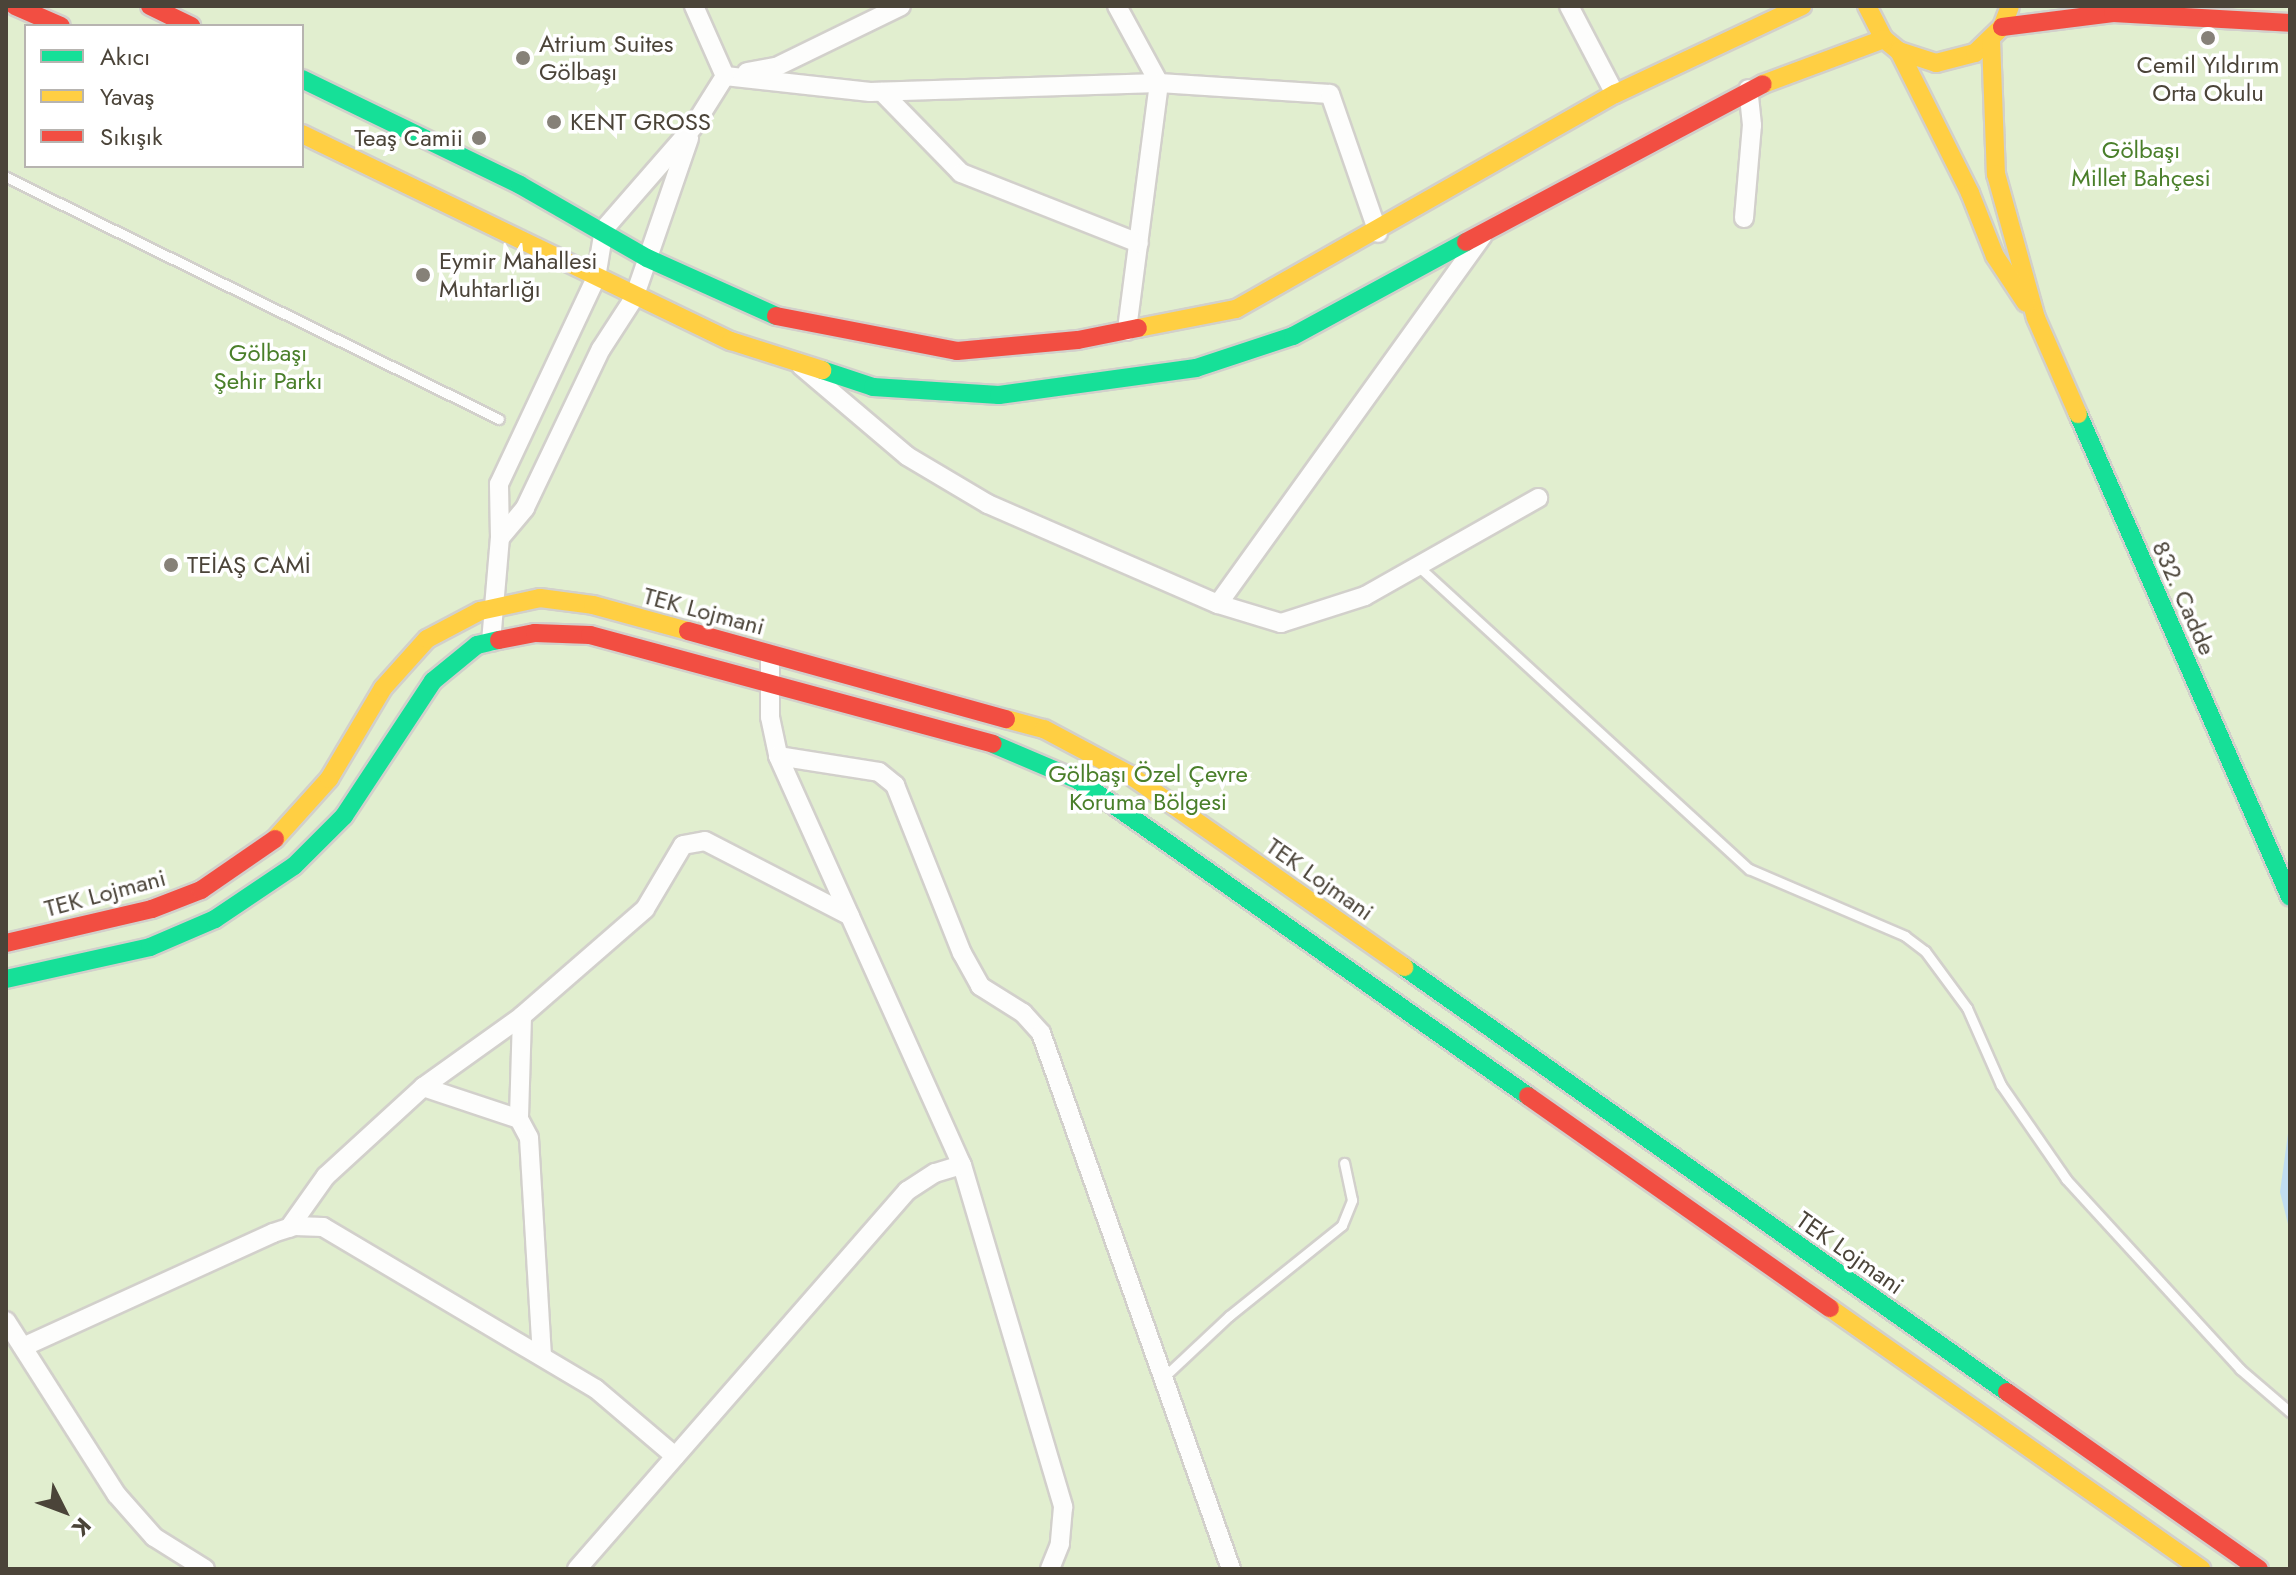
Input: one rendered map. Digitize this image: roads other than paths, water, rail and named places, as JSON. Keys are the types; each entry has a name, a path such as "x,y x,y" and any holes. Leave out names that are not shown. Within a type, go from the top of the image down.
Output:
{"street":[{"path":"15,6 56,24"},
{"path":"151,6 187,24"},
{"path":"694,6 725,76"},
{"path":"491,642 500,538 499,484 596,278 604,229 693,127 725,76 776,67 901,6"},
{"path":"1117,6 1159,83 1127,331"},
{"path":"1569,6 1615,94"},
{"path":"304,80 604,229 647,258 768,314 957,351 1127,331 1236,309 1378,233 1615,94 1802,6"},
{"path":"1867,6 1884,39 1916,60 1957,60 1996,34 2113,13 2290,23"},
{"path":"1996,34 2010,6"},
{"name":"832. Cadde","path":"1996,34 1996,174 2036,318 2290,897"},
{"path":"304,135 634,298 731,341 873,387 999,395 1196,368 1293,336 1748,89 1884,39"},
{"name":"832. Cadde","path":"1899,51 1970,193 1995,256 2036,318"},
{"path":"725,76 882,92 1159,83 1330,94 1378,233"},
{"path":"1744,218 1752,125 1748,89"},
{"path":"882,92 961,173 1139,243"},
{"path":"500,538 525,508 601,349 634,298 693,127"},
{"path":"1218,604 1485,233"},
{"path":"796,362 907,456 988,504 1218,604 1281,623 1365,596 1538,498"},
{"name":"TEK Lojmani","path":"6,943 152,909 201,890 276,838 329,779 383,688 427,639 493,608 540,598 593,605 1044,729 1130,775 2259,1569"},
{"path":"6,979 150,947 215,919 294,866 344,816 433,681 477,645 535,633 590,635 1014,750 1078,780 2202,1569"},
{"path":"770,654 768,683 778,756 962,1165 1063,1507 1060,1544 1050,1569"},
{"path":"778,756 879,772 895,785 962,953 980,986 1023,1013 1041,1033 1231,1569"},
{"path":"289,1228 335,1166 423,1087 522,1016 645,909 683,845 705,841 850,916"},
{"path":"522,1016 519,1119 529,1138 542,1354"},
{"path":"423,1087 519,1119"},
{"path":"577,1569 907,1191 935,1173 962,1165"},
{"path":"23,1347 289,1228 323,1227 542,1354 596,1389 675,1456"},
{"path":"6,1321 117,1495 154,1537 195,1567"}],"lane":[{"path":"6,177 499,419"},
{"path":"1418,566 1749,869 1905,936 1925,951 1967,1008 2001,1085 2066,1179 2240,1369 2290,1412"},
{"path":"1164,1377 1229,1316 1342,1225 1352,1200 1344,1163"}],"water":[{"path":"2290,1119 2290,1232 2280,1192"}],"place":[{"name":"Cemil Yıldırım Orta Okulu","path":"2208,38"},
{"name":"Atrium Suites Gölbaşı","path":"523,58"},
{"name":"KENT GROSS","path":"554,122"},
{"name":"Teaş Camii","path":"479,138"},
{"name":"Eymir Mahallesi Muhtarlığı","path":"423,275"},
{"name":"TEİAŞ CAMİ","path":"171,565"}],"park label":[{"name":"Gölbaşı Millet Bahçesi","path":"2141,164"},
{"name":"Gölbaşı Şehir Parkı","path":"268,367"},
{"name":"Gölbaşı Özel Çevre Koruma Bölgesi","path":"1148,788"}]}
